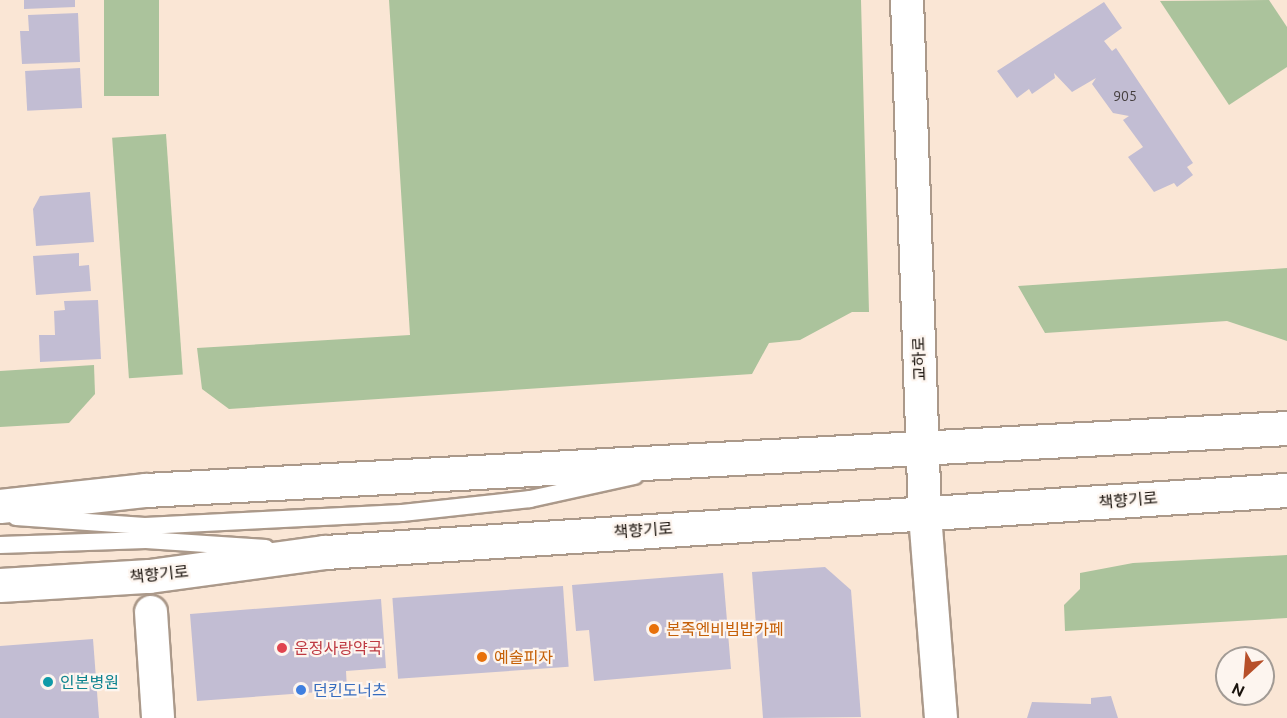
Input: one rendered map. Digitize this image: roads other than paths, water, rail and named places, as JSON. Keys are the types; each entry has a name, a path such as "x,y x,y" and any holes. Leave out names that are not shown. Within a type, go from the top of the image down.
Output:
{"main road":[{"path":"0,506 146,490 726,456 1287,428"},
{"name":"책향기로","path":"0,585 149,576 325,552 853,515 925,515 1287,490"}],"street":[{"name":"교하로","path":"907,0 925,515 941,718"},
{"path":"151,612 158,718"}],"lane":[{"path":"0,516 145,526 402,513 530,499 726,456"},
{"path":"0,544 146,540 325,552"}],"place":[{"name":"본죽엔비빔밥카페","path":"654,629"},
{"name":"운정사랑약국","path":"282,648"},
{"name":"예술피자","path":"482,657"},
{"name":"인본병원","path":"48,682"},
{"name":"던킨도너츠","path":"301,690"}]}
